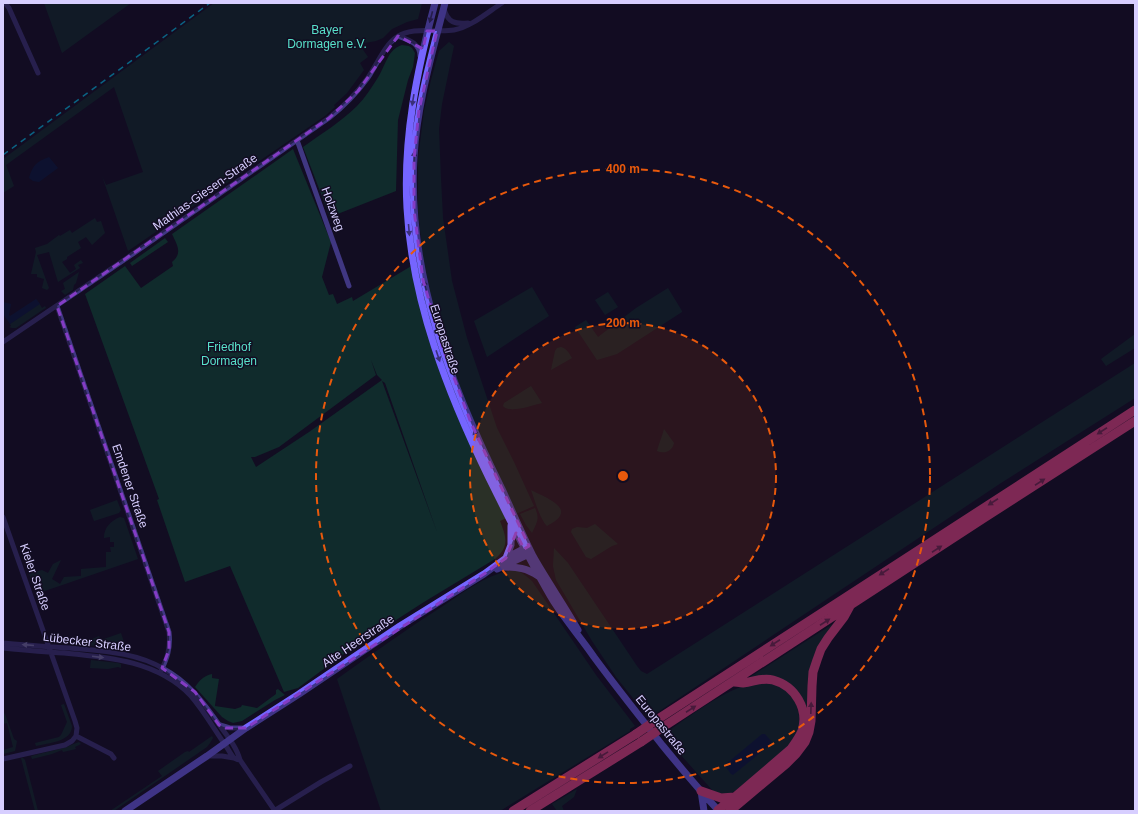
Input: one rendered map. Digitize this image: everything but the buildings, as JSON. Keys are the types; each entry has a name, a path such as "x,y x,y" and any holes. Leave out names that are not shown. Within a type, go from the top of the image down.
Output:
{"highway":[{"path":"534,809 638,738 1135,410"},
{"path":"661,723 734,682 1135,421"},
{"path":"730,811 796,754 804,742 811,721 813,672 817,660 821,649 850,606"},
{"path":"718,811 738,804 791,749 798,740 804,719 803,711 796,695 781,683 763,679 743,683 734,682"},
{"path":"513,811 638,738"},
{"path":"701,791 738,804"}],"main road":[{"name":"Europastraße","path":"435,3 420,62 410,115 406,185 409,236 425,316 450,391 470,438 511,522 589,650"},
{"name":"Europastraße","path":"444,4 419,110 415,139 413,186 419,260 432,314 444,351 470,423 540,577 569,624 623,696 718,811"},
{"path":"506,558 511,544 511,522"},
{"name":"Alte Heerstraße","path":"125,811 246,728 484,574 506,558 528,551"},
{"name":"Alte Heerstraße","path":"484,574 502,567 528,551"},
{"path":"502,567 520,567 529,570 540,577"},
{"path":"701,791 704,811"}],"street":[{"path":"6,3 38,73"},
{"path":"398,36 410,31 455,30 471,23 502,3"},
{"path":"444,4 446,15 450,20 460,24 471,23"},
{"path":"398,36 416,44 420,52 420,62"},
{"name":"Mathias-Giesen-Straße","path":"3,342 329,118 349,100 367,80 388,46 398,36"},
{"name":"Holzweg","path":"297,140 349,286"},
{"name":"Emdener Straße","path":"57,306 169,632 169,650 161,670"},
{"name":"Kieler Straße","path":"3,517 75,721 77,728 76,736"},
{"name":"Lübecker Straße","path":"3,643 116,653 138,658 182,681 194,692 219,725 227,742"},
{"name":"Lübecker Straße","path":"3,648 83,655 125,661 161,670 190,695 227,742"},
{"path":"219,725 230,728 246,728"},
{"path":"3,759 65,744 72,741 76,736 111,754 114,758"},
{"path":"227,742 234,758"},
{"path":"227,742 238,754 240,760 274,811 350,766"},
{"path":"207,756 222,756 240,760"}],"highlighted area":[{"path":"427,31 437,31 419,110 414,159 414,210 423,280 444,351 471,423 529,546 524,549 516,533 506,558 484,574 246,728 226,728 219,725 195,692 162,668 169,650 169,632 57,306 329,118 358,91 398,36 423,49"}],"green space":[{"path":"44,3 131,3 62,53"},
{"name":"Bayer Dormagen e.V.","path":"214,3 422,3 418,19 392,29 383,38 376,41 359,44 368,57 360,63 364,70 347,93 325,116 128,251 102,176 106,185 143,172 114,87 6,165 14,186 3,193 3,159"},
{"name":"Friedhof Dormagen","path":"449,42 454,46 442,104 439,129 443,218 452,281 467,338 497,428 534,506 500,521 504,532 505,545 503,550 495,559 424,602 348,651 298,688 284,692 230,566 185,582 157,500 159,499 85,294 125,266 141,288 173,266 172,262 177,255 178,249 172,234 293,149 331,242 322,277 329,295 333,294 337,304 352,297 353,301 423,259 418,210 418,159 424,111 439,51","holes":["371,360 377,375 382,380 309,432 256,467 251,457 255,457 279,447 376,375","382,381 385,383 437,532"]},
{"path":"402,45 409,46 415,53 413,67 408,80 398,120 396,191 330,217 303,147 338,123 357,106 380,75 393,50"},
{"path":"95,218 97,222 101,221 105,233 92,245 86,237 78,242 81,248 62,262 70,273 76,269 74,265 81,260 83,263 78,265 80,268 58,282 49,252 37,255 49,288 47,290 42,288 44,279 37,277 37,274 31,274 36,252 35,248 47,244 59,235 60,236 70,230 72,233"},
{"path":"165,238 168,242 132,266 130,263"},
{"path":"79,272 73,290 65,295 61,291 65,289 63,283"},
{"path":"532,287 549,316 487,357 474,321"},
{"path":"668,288 682,312 617,354 597,360 575,327 586,320 598,337 636,308"},
{"path":"608,292 618,307 605,315 595,300"},
{"path":"36,298 42,308 45,306 46,308 16,328 9,327 11,326 10,324 39,304"},
{"path":"1135,334 1135,348 1106,366 1101,359"},
{"path":"561,347 569,353 572,358 551,370 555,351 557,348"},
{"path":"1135,363 1135,398 1001,483 649,718 616,677 592,641 556,580 553,566 554,548 568,563 637,666 641,671 647,674"},
{"path":"531,386 542,403 516,409 510,409 503,406 504,403"},
{"path":"664,429 674,443 667,452 657,451"},
{"path":"531,490 554,502 561,509 561,513 556,521 547,526 544,523"},
{"path":"117,500 121,510 119,513 94,521 90,510"},
{"path":"535,508 537,520 532,533 520,514"},
{"path":"120,517 124,518 138,559 36,594 29,574 42,570 48,573 53,564 61,560 52,579 60,584 64,577 81,576 81,569 106,567 106,552 111,552 110,547 114,547 114,542 110,542 110,537 104,538 104,534 111,523"},
{"path":"595,524 618,544 591,559 586,557 571,532 572,529 577,527 587,528"},
{"path":"514,570 520,570 520,572 532,581 596,675 635,726 630,729 630,731 500,811 381,811 337,679 468,589 485,579"},
{"path":"839,620 819,648 807,723 804,731 791,687 747,679"},
{"path":"121,633 127,651 88,645 90,640 99,636 101,640"},
{"path":"91,660 118,663 121,664 121,668 90,668"},
{"path":"212,674 212,678 219,679 215,706 235,709 241,707 242,705 257,708 276,694 276,690 278,689 285,695 242,721 233,723 222,717 195,687 198,682 206,676"},
{"path":"756,682 781,685 798,704 800,729 788,748 735,791 729,794 724,794 713,791 663,735 719,697"},
{"path":"64,704 72,726 71,731 64,739 53,743 36,746 35,743 59,737 61,735 67,722 61,705"},
{"path":"3,712 14,739 17,741 15,751 3,754 3,750 13,747 7,723 3,724"},
{"path":"212,736 213,738 207,747 114,811 110,811 162,776 158,771 185,752 189,752"},
{"path":"79,742 81,744 75,747 76,749 63,752 62,750 32,759 31,756 67,747"},
{"path":"21,758 25,760 38,811 35,811"},
{"path":"577,789 574,797 562,806 564,811 557,811 552,804"}],"water":[{"path":"49,157 58,168 39,182 33,181 29,178 36,164"},
{"path":"36,299 40,304 10,324 3,314 3,302 11,304 10,316"},
{"path":"762,734 765,734 772,742 771,744 733,775 731,774 725,766 726,764"}],"railway":[{"path":"3,155 210,3"}]}
